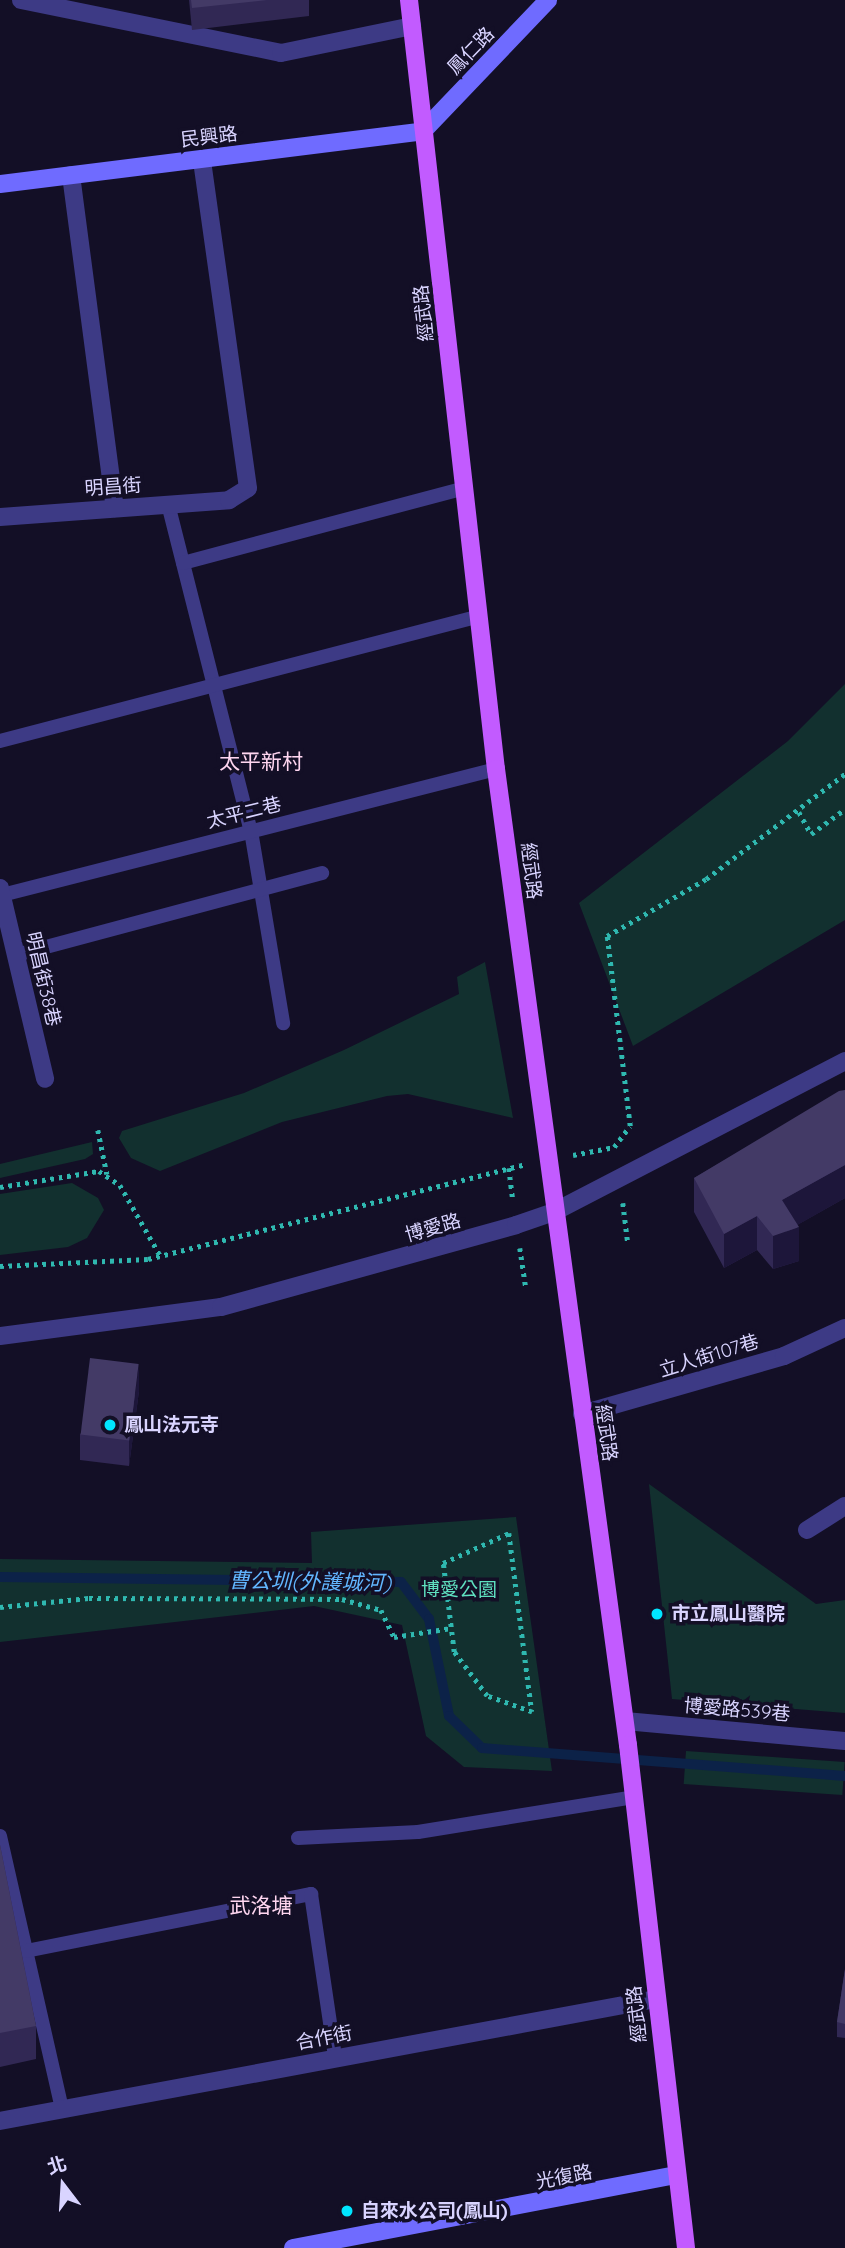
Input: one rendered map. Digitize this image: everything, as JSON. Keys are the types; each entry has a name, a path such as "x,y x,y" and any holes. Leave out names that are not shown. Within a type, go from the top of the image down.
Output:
{"main road":[{"name":"經武路","path":"409,0 496,769 635,1797 686,2248"}],"street":[{"path":"21,0 281,53 412,26"},
{"name":"鳳仁路","path":"424,131 548,0"},
{"name":"民興路","path":"0,184 424,131"},
{"name":"明昌街","path":"0,517 229,500 248,488 202,159"},
{"path":"71,175 115,508"},
{"name":"明昌街38巷","path":"1,892 4,918 16,955 46,1079"},
{"name":"博愛路","path":"0,1336 221,1307 554,1212 844,1062"},
{"name":"立人街107巷","path":"582,1414 784,1356 845,1328"},
{"path":"807,1530 845,1506"},
{"name":"博愛路539巷","path":"625,1721 845,1741"},
{"name":"合作街","path":"0,2121 656,1999"},
{"name":"光復路","path":"293,2248 677,2175"}],"lane":[{"path":"183,563 465,488"},
{"path":"168,505 251,831 283,1023"},
{"path":"0,741 479,617"},
{"name":"太平二巷","path":"1,892 496,769"},
{"path":"16,955 322,873"},
{"path":"299,1838 418,1832 635,1797"},
{"path":"0,1836 62,2110"},
{"path":"26,1951 311,1894 335,2057"}],"path":[{"path":"614,1147 630,1126 607,936 706,879 799,812 845,774"},
{"path":"799,812 811,834 845,809"},
{"path":"98,1130 107,1175"},
{"path":"0,1266 160,1255 509,1168"},
{"path":"0,1187 68,1174 107,1175 121,1185 160,1255"},
{"path":"509,1534 532,1712 487,1696 468,1677 454,1652 452,1628 443,1563 509,1534"},
{"path":"0,1607 89,1598 342,1600 381,1610 394,1637 418,1638 452,1628"}],"green space":[{"path":"845,684 845,920 633,1046 579,903 788,741"},
{"path":"485,962 513,1118 408,1094 387,1096 282,1122 160,1171 131,1158 119,1138 122,1131 244,1093 344,1050 459,994 457,977"},
{"path":"92,1142 93,1154 85,1159 0,1178 0,1164"},
{"path":"72,1183 98,1198 104,1210 87,1238 68,1247 0,1255 0,1194"},
{"path":"649,1484 816,1604 845,1600 845,1713 672,1699"},
{"name":"博愛公園","path":"516,1517 552,1771 464,1767 426,1736 402,1625 314,1606 0,1642 0,1559 312,1563 311,1532"},
{"path":"686,1751 845,1762 842,1795 684,1784"}],"building":[{"path":"191,0 267,0 192,8"},
{"path":"845,1090 845,1165 782,1200 799,1227 773,1236 757,1216 724,1234 694,1178 839,1091"},
{"name":"鳳山法元寺","path":"90,1358 139,1364 129,1440 81,1434"},
{"path":"0,1845 36,2026 0,2033"},
{"path":"845,1969 845,2024 837,2022"}],"waterway":[{"name":"曹公圳(外護城河)","path":"0,1577 401,1582 429,1619 449,1716 482,1748 845,1776"}],"place":[{"name":"鳳山法元寺","path":"110,1425"},
{"name":"市立鳳山醫院","path":"657,1614"},
{"name":"自來水公司(鳳山)","path":"347,2211"}],"district":[{"name":"太平新村","path":"261,761"},
{"name":"武洛塘","path":"261,1905"}]}
